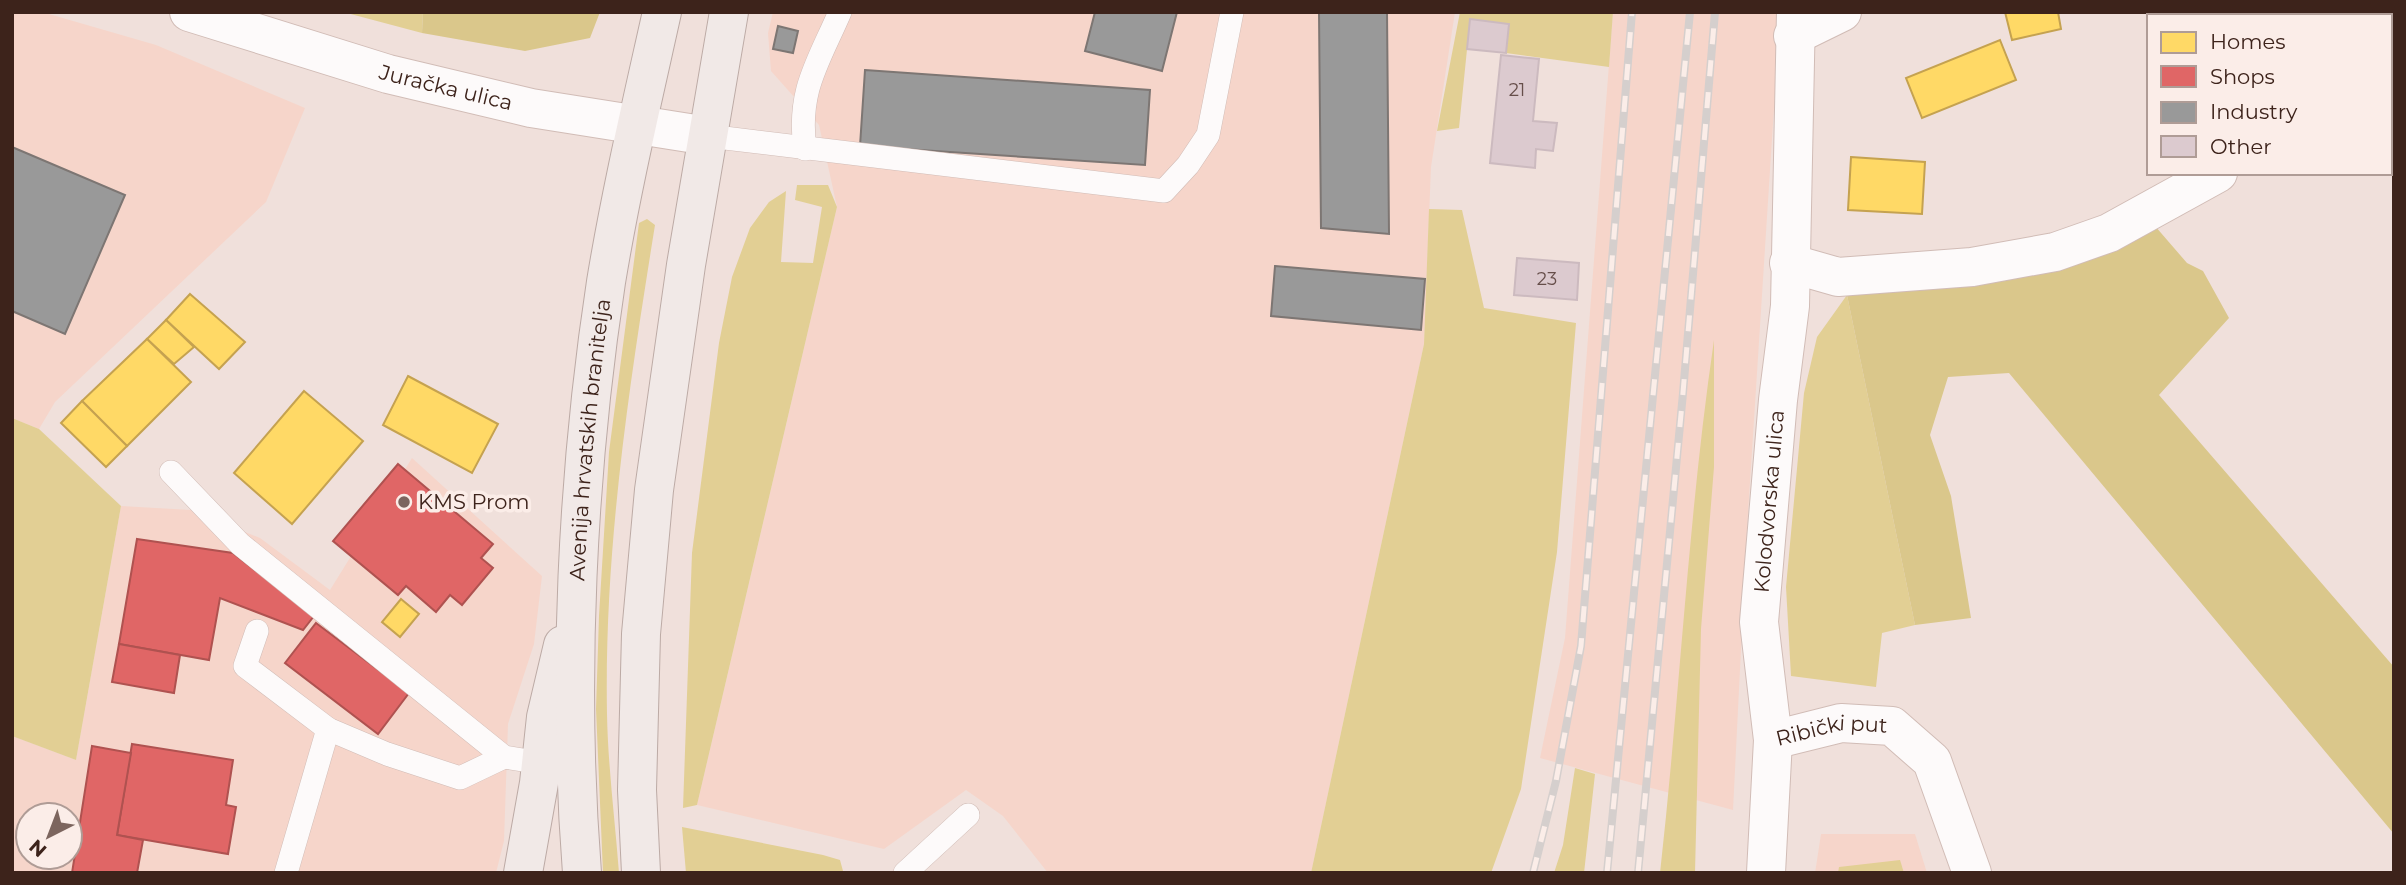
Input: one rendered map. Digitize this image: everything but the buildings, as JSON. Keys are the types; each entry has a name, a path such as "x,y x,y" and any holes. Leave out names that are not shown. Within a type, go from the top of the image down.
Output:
{"main road":[{"name":"Avenija hrvatskih branitelja","path":"582,873 579,828 578,604 581,519 594,375 607,280 662,12"},
{"path":"641,873 637,790 641,634 654,490 729,12"},
{"path":"523,873 546,717 560,655 578,604"}],"street":[{"name":"Juračka ulica","path":"189,12 388,74 531,108 708,136"},
{"name":"Kolodvorska ulica","path":"1773,740 1759,622 1778,400 1790,306 1795,24 1842,12"},
{"path":"1789,264 1838,278 1972,267 2055,252 2109,233 2214,175"},
{"name":"Ribički put","path":"1766,873 1773,740 1842,723 1892,726 1932,761 1972,873"}],"lane":[{"path":"804,149 801,121 808,81 840,12"},
{"path":"708,136 1164,191 1188,165 1208,135 1232,12"},
{"path":"171,472 240,544 504,757 541,763"},
{"path":"257,631 245,666 328,729 387,754 460,778 504,757"},
{"path":"286,873 328,729"},
{"path":"905,873 968,815"}],"shaded area":[{"path":"12,12 42,12 156,45 305,108 266,202 55,402 39,429 12,418"},
{"path":"343,12 423,12 422,33"},
{"path":"423,12 600,12 590,38 525,51 422,33"},
{"path":"773,12 1455,12 1431,167 1424,344 1311,873 1048,873 1003,816 966,790 884,849 697,805 837,207 819,125 771,71 768,33"},
{"path":"1460,12 1613,12 1609,67 1506,53 1509,24 1470,20 1459,128 1437,131"},
{"path":"1613,12 1786,12 1775,92 1747,529 1733,810 1540,758 1565,638"},
{"path":"797,185 828,185 837,207 697,805 683,808 692,553 719,343 732,277 750,228 769,202 786,191 781,262 813,263 822,207 795,200"},
{"path":"1429,209 1462,210 1484,308 1576,323 1557,552 1521,789 1491,873 1311,873 1424,344"},
{"path":"647,219 655,225 620,468 607,652 610,774 619,873 603,873 596,709 609,452 639,223"},
{"path":"2155,226 2187,263 2203,271 2229,318 2159,395 2394,667 2394,834 2009,373 1948,377 1930,435 1951,496 1971,618 1915,625 1847,295"},
{"path":"1847,295 1915,625 1882,633 1876,687 1791,676 1786,587 1804,393 1817,337"},
{"path":"1714,340 1714,467 1701,629 1695,873 1660,873 1697,473"},
{"path":"12,418 39,429 121,506 76,760 12,736"},
{"path":"412,458 542,576 534,644 508,724 504,841 496,873 12,873 12,736 76,760 121,506 191,510 260,538 330,590"},
{"path":"1575,768 1595,774 1584,873 1554,873 1563,845"},
{"path":"682,827 823,855 840,860 843,871 686,873"},
{"path":"1821,834 1915,834 1927,873 1815,873"},
{"path":"1900,860 1904,873 1838,873 1839,867"}],"railway":[{"path":"1533,873 1556,781 1581,646 1632,12"},
{"path":"1607,873 1690,12"},
{"path":"1638,873 1715,12"}],"place":[{"name":"KMS Prom","path":"404,502"}]}
